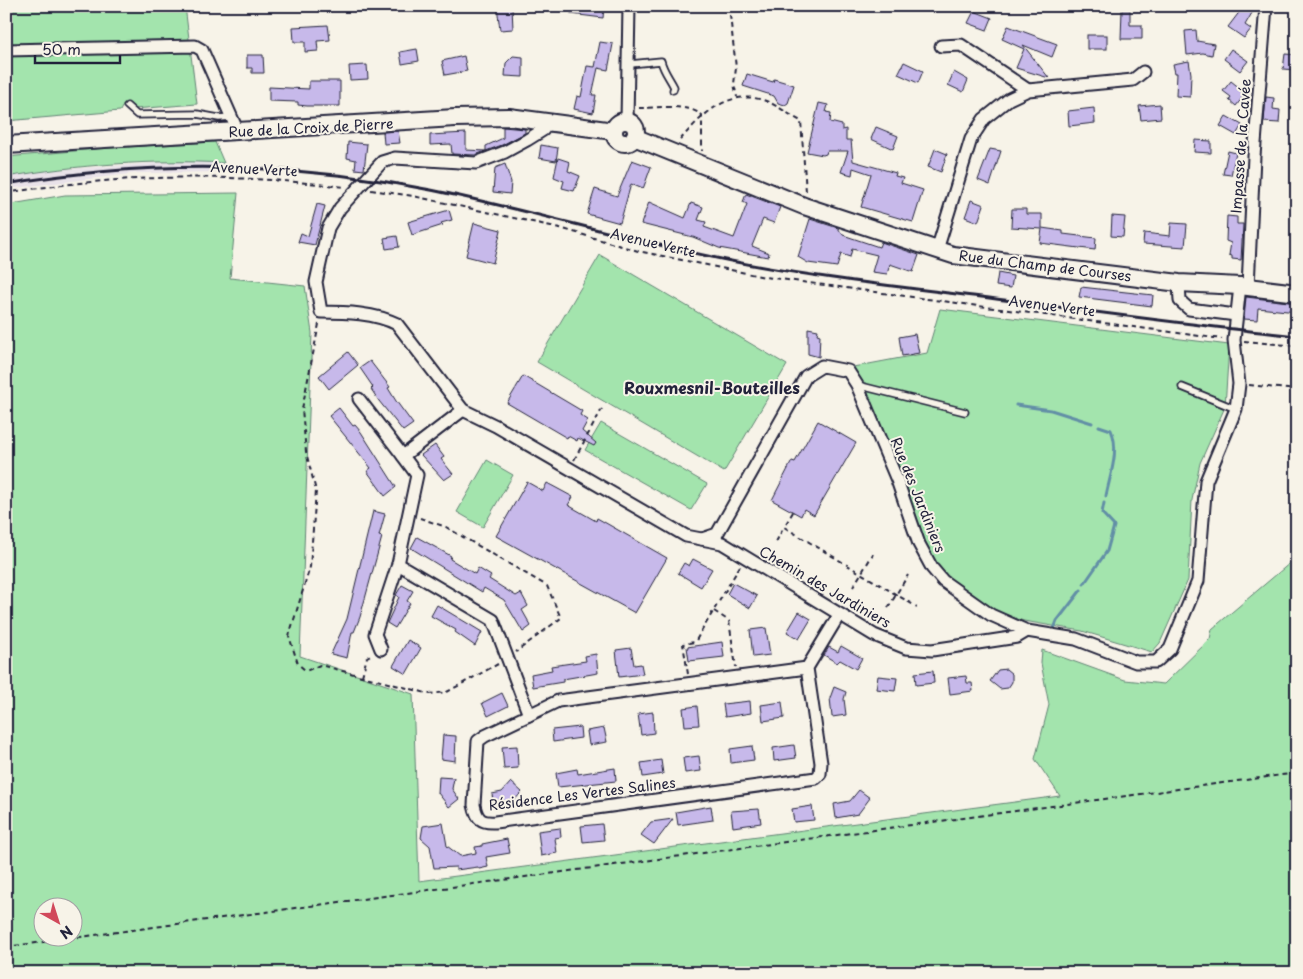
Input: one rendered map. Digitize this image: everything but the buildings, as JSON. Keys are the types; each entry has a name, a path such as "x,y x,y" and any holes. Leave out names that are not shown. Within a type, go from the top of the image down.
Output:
{"main road":[{"path":"628,114 635,128 634,137 628,142 622,142 616,138 614,131 617,124 628,114"},
{"name":"Rue de la Croix de Pierre","path":"6,145 455,118 510,117 614,131"},
{"name":"Rue du Champ de Courses","path":"634,137 804,206 953,255 1179,283 1244,286 1297,293"}],"street":[{"path":"628,114 630,64 629,6"},
{"name":"Impasse de la Cavée","path":"1244,286 1266,6"},
{"path":"940,46 961,45 1028,90"},
{"path":"6,50 194,46 202,50 238,132"},
{"path":"937,250 972,139 984,119 1009,99 1028,90 1133,80 1143,72"},
{"path":"404,456 463,410 397,324 387,319 341,312 322,312 316,282 328,228 336,213 357,188 376,167 391,158 476,163 505,152 527,140 542,130 550,121"},
{"path":"1179,283 1180,301 1189,309 1236,315"},
{"name":"Rue des Jardiniers","path":"698,540 717,534 806,376 822,366 848,371 857,385 927,551 943,581 960,595 991,615 1027,632 1076,639 1136,662 1156,662 1170,649 1198,581 1206,480 1236,409 1239,384 1234,340 1236,315 1244,286"},
{"path":"358,399 417,475 398,564 375,634 381,650"},
{"name":"Chemin des Jardiniers","path":"463,410 496,426 568,470 686,536 698,540 722,543 874,635 906,648 932,650 1017,637 1027,632"},
{"path":"398,564 493,620 529,715"},
{"path":"807,668 839,615"},
{"name":"Résidence Les Vertes Salines","path":"807,668 821,769 816,778 484,822 479,820 474,805 478,741 484,736 558,701 807,668"}],"lane":[{"path":"630,64 661,62 664,74 670,78 674,87 673,90"},
{"path":"127,106 137,115 197,114 219,118 231,117"},
{"path":"857,385 965,412"},
{"path":"1182,387 1236,409"}],"path":[{"path":"729,6 736,68 734,84 737,97"},
{"path":"675,154 676,145 702,115 737,97 763,100 801,121 807,199 804,206"},
{"path":"628,114 684,109 702,115"},
{"path":"700,163 702,115"},
{"name":"Avenue Verte","path":"6,193 86,182 196,176 290,180 422,198 560,228 638,251 765,278 1234,340 1297,346"},
{"path":"322,312 302,409 306,452 316,491 310,567 289,636 298,664 306,671 320,665 430,694 447,692 508,659 561,618 547,586 446,527 408,514"},
{"path":"1239,384 1297,390"},
{"path":"568,470 602,409"},
{"path":"776,542 793,512"},
{"path":"784,527 917,607"},
{"path":"853,587 873,554"},
{"path":"690,683 684,644 695,642 744,558"},
{"path":"888,608 908,575"},
{"path":"714,611 729,621 738,677"},
{"path":"362,676 368,657 381,650"},
{"path":"6,947 1297,773"}],"shaded area":[{"path":"185,161 224,163 229,172 138,173 6,189 6,177 41,171"}],"green space":[{"path":"6,6 185,6 197,104 134,109 131,106 122,107 120,111 6,121"},
{"path":"215,142 224,163 115,164 60,169 6,177 6,157 108,148"},
{"path":"238,193 230,278 305,286 312,333 300,656 413,694 419,881 1060,796 1035,759 1049,705 1041,663 1042,650 1125,680 1164,684 1210,639 1212,629 1297,557 1297,973 6,973 6,205 65,195"},
{"path":"600,255 787,365 724,472 537,362"},
{"path":"940,309 1229,345 1225,407 1200,463 1192,500 1188,580 1160,643 1152,652 1082,631 1024,621 995,613 949,581 925,553 902,481 853,367 927,353"},
{"path":"601,423 707,484 691,510 585,450"},
{"path":"487,460 513,475 483,527 457,512"}],"waterway":[{"path":"1016,405 1051,410 1092,423"},
{"path":"1099,426 1111,430 1115,446 1106,496"},
{"path":"1084,584 1107,551 1114,526 1102,513 1104,503"},
{"path":"1054,629 1057,621 1081,590"}],"railway":[{"path":"6,184 59,176 166,168 272,169 325,174 431,190 693,253 799,273 1150,319 1297,336"}],"district":[{"name":"Rouxmesnil-Bouteilles","path":"712,388"}]}
